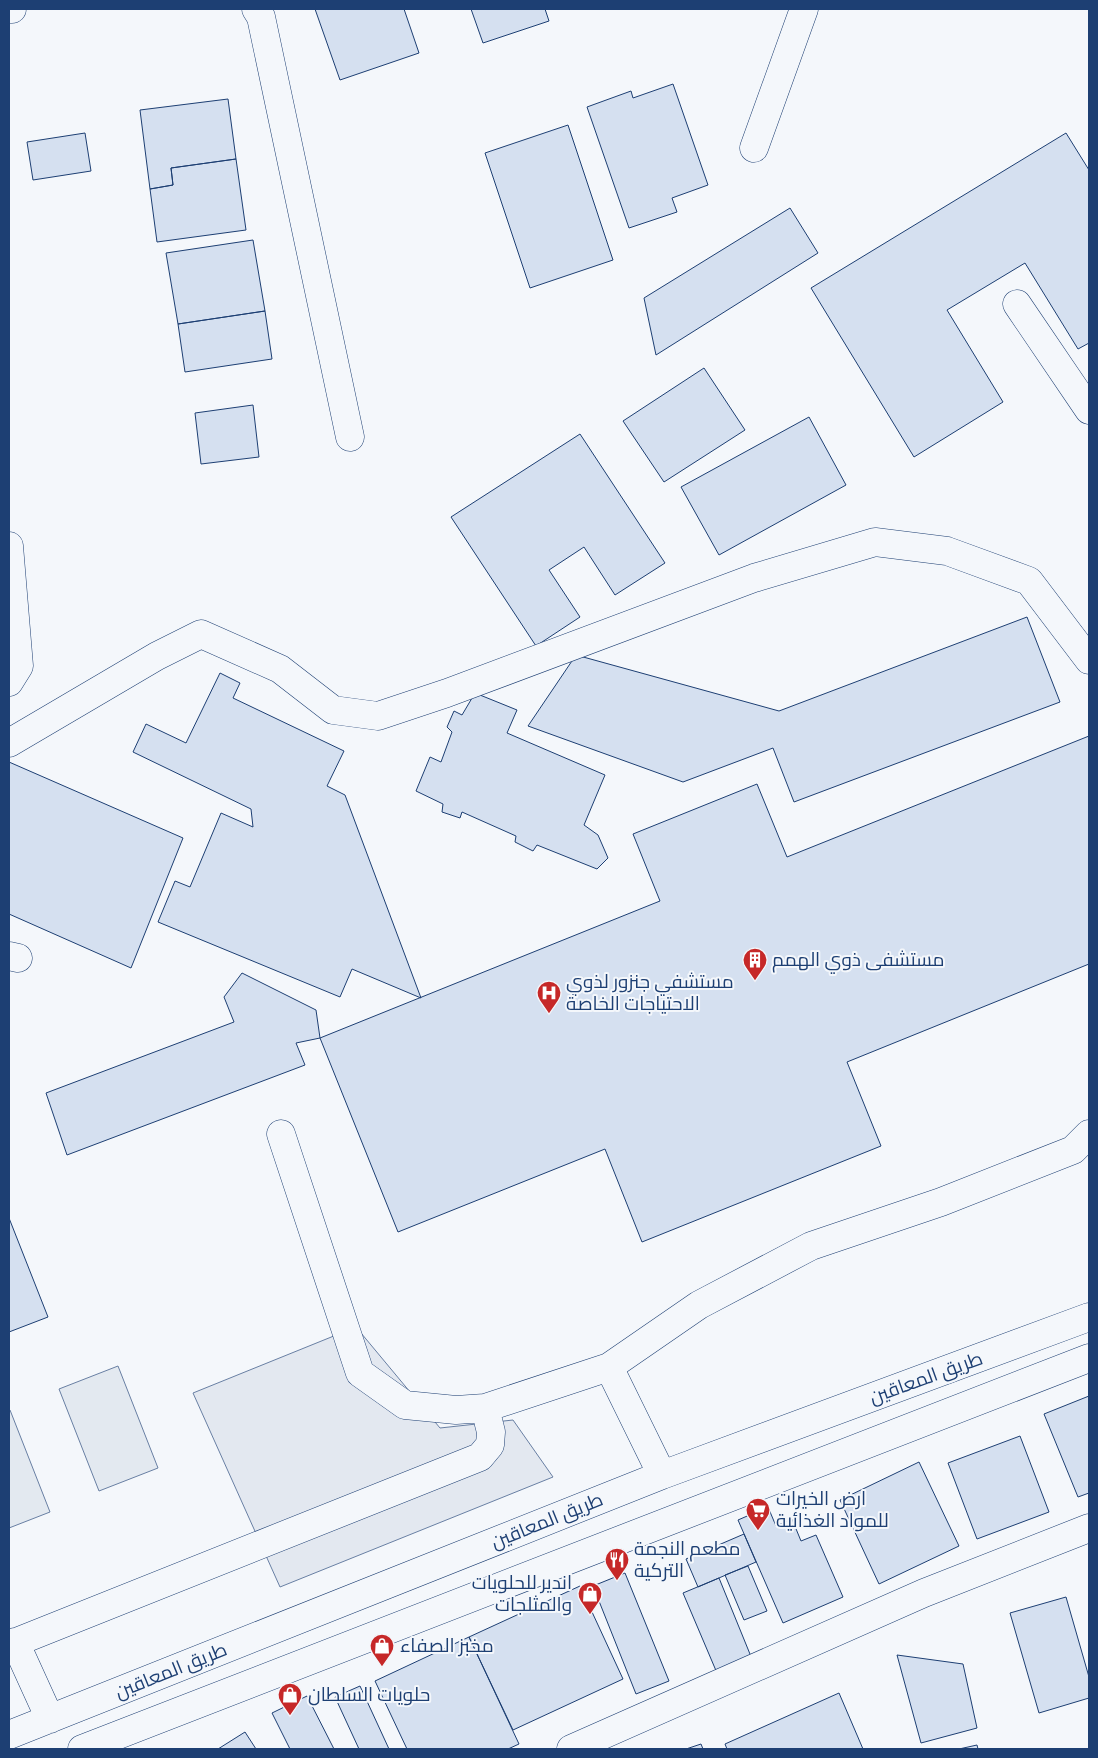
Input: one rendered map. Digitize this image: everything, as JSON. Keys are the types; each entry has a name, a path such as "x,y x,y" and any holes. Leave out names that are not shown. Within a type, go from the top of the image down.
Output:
{"street":[{"path":"256,9 261,17 350,437"},
{"path":"754,148 804,9"},
{"path":"1017,304 1089,410"},
{"path":"9,743 157,656 201,634 280,669 333,710 378,716 447,693 754,578 875,542 947,551 1028,581 1089,660"},
{"path":"9,546 14,674"},
{"path":"280,1134 360,1373 405,1405 456,1410 485,1408 609,1367 700,1304 811,1246 941,1202 1073,1150 1089,1134"},
{"name":"طريق المعاقين","path":"9,1735 662,1476 1089,1317"},
{"path":"82,1749 1089,1358"},
{"path":"609,1367 662,1476"},
{"path":"50,1719 12,1643 480,1457 490,1445 491,1432 485,1408"},
{"path":"571,1749 924,1593 1089,1528"}],"shaded area":[{"path":"356,1327 440,1428 513,1420 553,1477 280,1587 193,1393"},
{"path":"118,1366 158,1468 99,1491 59,1389"},
{"path":"9,1411 50,1512 9,1528"}],"building":[{"path":"315,9 404,9 419,53 340,80"},
{"path":"471,9 545,9 549,21 483,43"},
{"path":"673,84 708,185 672,198 677,212 629,228 587,107 631,91 633,98"},
{"path":"228,99 236,159 171,168 173,185 150,189 140,110"},
{"path":"568,125 613,260 530,288 485,153"},
{"path":"85,133 91,171 33,180 27,142"},
{"path":"1066,133 1089,170 1089,343 1078,349 1025,263 947,310 1003,402 914,457 811,288"},
{"path":"236,159 246,230 157,242 150,189 173,185 171,168"},
{"path":"790,208 818,253 656,355 644,298"},
{"path":"253,240 265,311 178,324 166,253"},
{"path":"265,311 272,359 185,372 178,324"},
{"path":"704,368 745,430 664,482 623,421"},
{"path":"253,405 259,457 201,464 195,413"},
{"path":"809,417 846,485 719,555 681,487"},
{"path":"580,434 665,563 615,595 584,547 549,570 580,617 536,646 451,517"},
{"path":"1027,617 1060,702 794,802 773,748 683,782 528,726 576,655 779,711"},
{"path":"220,673 240,683 233,698 344,751 327,786 345,795 421,998 352,969 340,997 158,922 175,881 190,887 221,813 253,827 251,809 133,752 146,724 186,743"},
{"path":"475,693 517,710 507,733 605,775 584,825 598,835 608,858 597,869 537,845 533,851 515,842 516,836 462,812 460,818 442,812 443,804 416,791 430,757 441,762 452,732 447,727 454,711 462,715"},
{"name":"مستشفى ذوي الهمم","path":"1089,736 1089,964 847,1062 881,1146 642,1242 605,1149 398,1232 320,1038 660,901 633,834 757,784 787,857"},
{"path":"9,762 183,838 131,968 9,914"},
{"path":"242,973 316,1010 320,1038 296,1043 305,1065 67,1155 46,1093 234,1022 224,997"},
{"path":"9,1218 48,1317 9,1332"},
{"path":"1089,1396 1089,1493 1078,1497 1044,1414"},
{"path":"1020,1436 1049,1512 977,1539 948,1463"},
{"path":"919,1462 959,1546 879,1584 840,1500"},
{"path":"768,1507 776,1526 792,1519 801,1541 816,1535 843,1597 783,1623 738,1520"},
{"path":"744,1534 756,1562 698,1587 686,1559"},
{"path":"748,1566 767,1611 744,1620 725,1575"},
{"path":"625,1573 669,1681 636,1694 593,1586"},
{"path":"719,1578 752,1659 717,1673 683,1593"},
{"path":"580,1586 623,1679 513,1730 469,1637"},
{"path":"1066,1597 1089,1677 1089,1698 1039,1713 1010,1613"},
{"path":"469,1637 519,1744 508,1749 407,1749 375,1681"},
{"path":"897,1655 963,1664 977,1728 921,1743"},
{"path":"360,1686 389,1749 359,1749 335,1697"},
{"path":"839,1693 863,1749 727,1749 725,1744"},
{"path":"307,1696 334,1749 290,1749 272,1713"},
{"path":"245,1732 256,1749 218,1749"},
{"path":"701,1744 703,1749 686,1749"},
{"path":"977,1745 978,1749 959,1749"}],"place":[{"name":"مستشفى ذوي الهمم","path":"755,981"},
{"name":"مستشفي جنزور لذوي الاحتياجات الخاصة","path":"549,1014"},
{"name":"ارض الخيرات للمواد الغذائية","path":"758,1531"},
{"name":"مطعم النجمة التركية","path":"617,1581"},
{"name":"اندير للحلويات والمثلجات","path":"590,1615"},
{"name":"مخبز الصفاء","path":"382,1667"},
{"name":"حلويات السلطان","path":"290,1716"}]}
